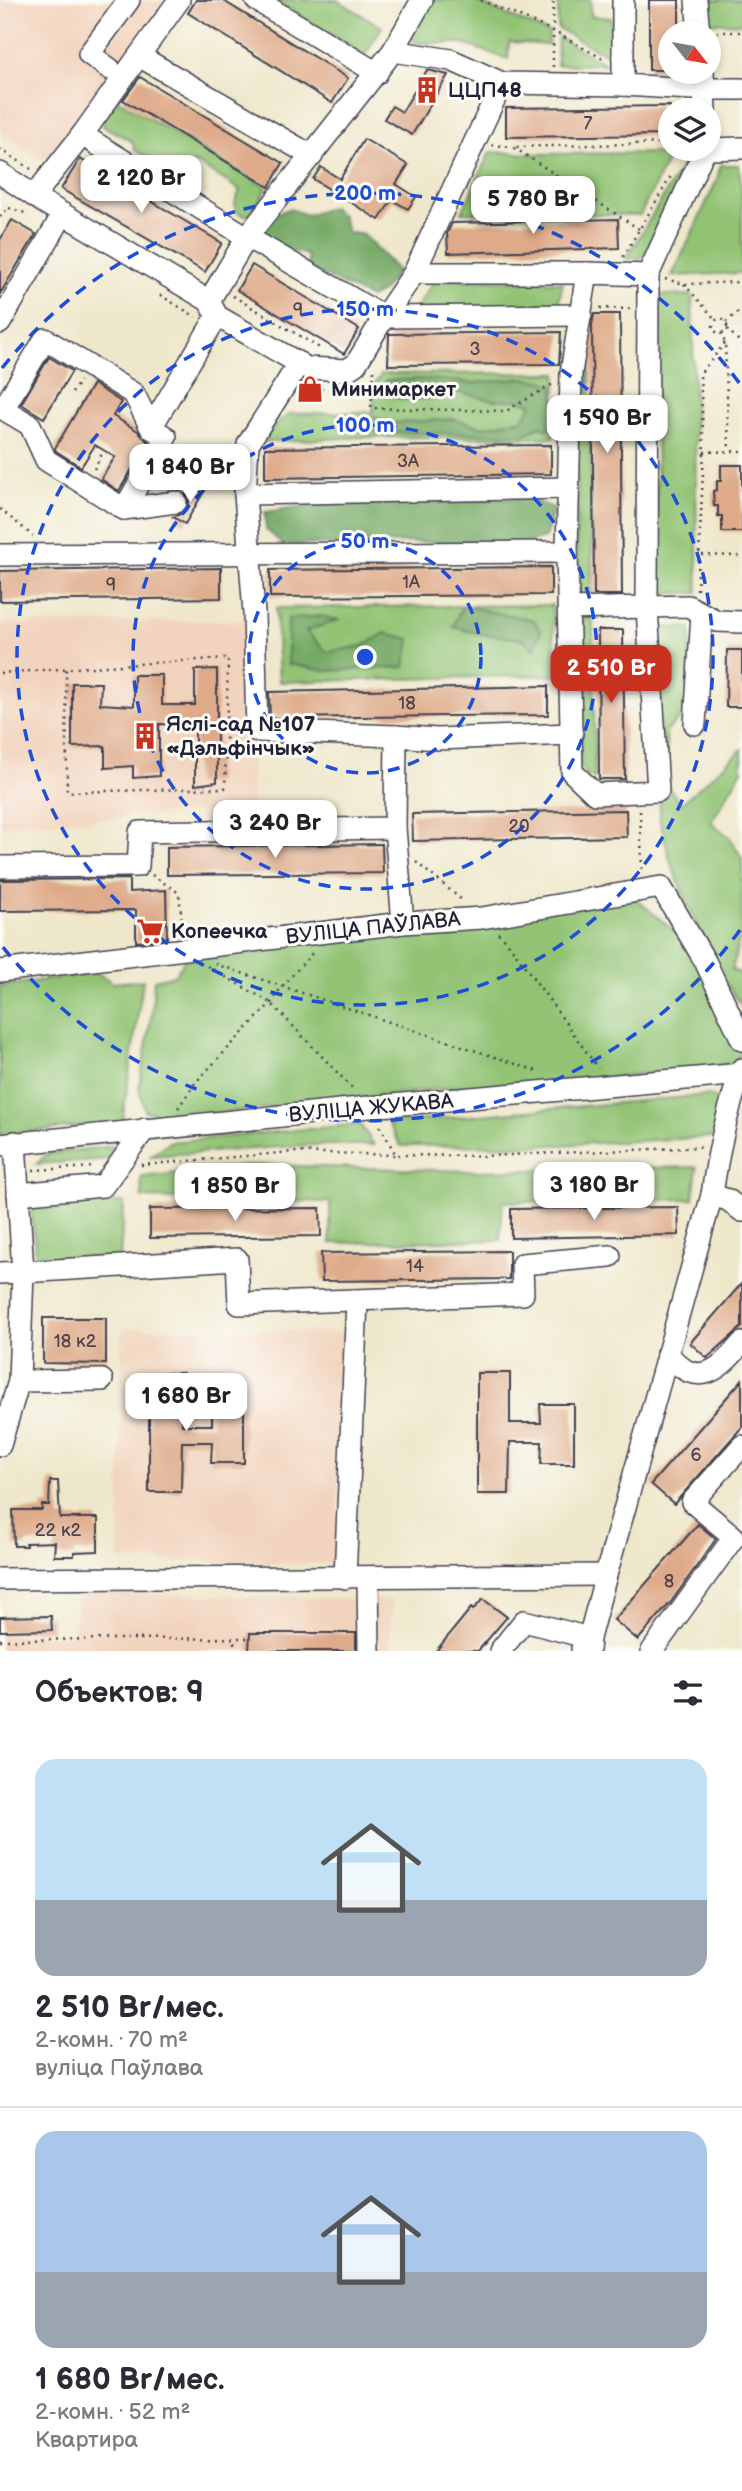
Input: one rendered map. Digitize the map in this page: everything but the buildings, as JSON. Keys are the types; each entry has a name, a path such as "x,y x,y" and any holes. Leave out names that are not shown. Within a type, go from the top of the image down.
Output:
{"street":[{"path":"110,69 89,54 129,0"},
{"path":"34,196 82,135 178,0"},
{"path":"256,0 377,73"},
{"path":"151,428 247,237 377,73 422,0"},
{"path":"623,0 623,77"},
{"path":"696,0 698,21"},
{"path":"393,51 451,60 502,83 552,84 623,77 704,90 742,89"},
{"path":"139,56 312,156"},
{"path":"0,173 307,368 347,370 356,364 414,273 502,83"},
{"path":"82,135 247,237 384,317 581,311"},
{"path":"721,149 742,148"},
{"path":"587,273 571,373 568,552 572,772 595,794 649,792 642,275 701,161"},
{"path":"0,323 63,214"},
{"path":"414,273 642,275"},
{"path":"124,509 166,437 151,428 134,394 45,339 5,396 3,408 30,425 46,460 124,509 176,502"},
{"path":"299,363 248,444 245,495 254,613 257,731 437,739 572,734"},
{"path":"245,495 568,488"},
{"path":"0,555 568,552"},
{"path":"569,609 688,606 717,621 742,622"},
{"path":"695,724 702,614"},
{"path":"396,736 396,828 403,923"},
{"path":"0,867 138,866 140,831 396,828"},
{"name":"ВУЛІЦА ПАЎЛАВА","path":"0,971 403,923 482,918 661,887 705,961 742,1040"},
{"path":"500,1651 524,1621 586,1647 712,1195 719,1146 741,1072"},
{"name":"ВУЛІЦА ЖУКАВА","path":"8,1144 741,1072"},
{"path":"18,1194 103,1186 117,1166 154,1128"},
{"path":"0,1445 19,1381 23,1272 16,1171 8,1144"},
{"path":"712,1195 728,1200 742,1211"},
{"path":"0,1273 237,1259 239,1304 356,1301 523,1294 522,1264 610,1256"},
{"path":"345,1578 356,1301"},
{"path":"667,1354 689,1372 710,1373 737,1358"},
{"path":"19,1381 102,1380"},
{"path":"652,1651 734,1537 692,1502 742,1446"},
{"path":"0,1579 606,1575"},
{"path":"369,1578 369,1651"}],"path":[{"path":"481,0 553,31 623,77"},
{"path":"552,84 554,0"},
{"path":"639,229 513,147 658,143"},
{"path":"0,149 47,179"},
{"path":"674,172 620,263 642,275 684,284 742,282"},
{"path":"684,284 716,320"},
{"path":"726,322 742,309"},
{"path":"581,311 635,310"},
{"path":"716,320 723,319 726,322"},
{"path":"716,320 714,330 721,333 725,343 729,451"},
{"path":"726,322 727,329 742,344"},
{"path":"721,333 727,329"},
{"path":"702,614 697,596 704,452 700,374 725,343"},
{"path":"376,364 371,408 506,411 571,373"},
{"path":"704,452 742,451"},
{"path":"0,509 56,555"},
{"path":"699,555 742,556"},
{"path":"0,673 228,659 225,788 67,792 66,669"},
{"path":"643,876 649,792"},
{"path":"397,853 411,859 506,940 598,1068 586,1070"},
{"path":"138,866 179,893 188,955 548,1075"},
{"path":"154,1128 271,1003 332,931"},
{"path":"601,1153 719,1146"},
{"path":"16,1171 292,1152 396,1155"},
{"path":"234,1637 234,1651"},
{"path":"0,1640 250,1638"}],"shaded area":[{"path":"0,0 171,0 127,60 108,76 56,154 42,159 0,132"},
{"path":"250,620 252,808 0,826 0,624"},
{"path":"122,1328 343,1332 336,1564 119,1560"},
{"path":"80,1592 392,1600 390,1651 0,1651 0,1636 72,1635"}],"green space":[{"path":"275,0 337,0 382,27 365,55"},
{"path":"426,0 472,0 549,33 548,45 509,42 508,59 461,43 419,43 410,36"},
{"path":"558,0 591,0 591,16 611,18 614,59 558,29"},
{"path":"708,0 742,0 742,24 707,21"},
{"path":"558,37 606,64 557,65"},
{"path":"118,100 267,188 251,215 242,215 236,211 235,203 240,190 195,162 184,179 135,150 132,141 103,126 102,121"},
{"path":"490,152 658,153 658,161 667,161 640,215 462,212"},
{"path":"685,161 693,162 646,258 626,259"},
{"path":"721,165 739,165 742,195 742,273 672,276 716,182"},
{"path":"332,207 342,216 348,233 363,234 398,271 383,291 370,298 307,267 308,256 299,252 287,252 262,237 264,227 277,213 290,209 307,215"},
{"path":"435,279 563,282 557,310 415,310"},
{"path":"656,295 692,295 698,593 657,593"},
{"path":"589,320 592,604 576,600 577,369"},
{"path":"557,373 553,438 368,437 265,442 270,429 289,414 373,412 375,383 382,374"},
{"path":"523,378 546,382 554,387 555,409 548,430 540,426 525,434 371,432 350,429 373,416 391,423 453,419 483,427 523,419 532,404 518,400 493,400 457,392 434,398 404,400 383,393 386,380 430,379 472,383"},
{"path":"524,498 554,508 545,538 517,545 421,542 283,545 266,529 265,512 310,505"},
{"path":"552,605 556,675 279,682 276,608"},
{"path":"462,606 534,620 541,631 534,649 523,639 481,634 453,627"},
{"path":"321,616 338,620 306,631 327,652 363,646 385,633 410,639 405,667 325,671 288,664 288,619"},
{"path":"585,618 593,618 595,778 587,775 580,765 577,626"},
{"path":"658,627 691,628 688,709 666,732 667,785 681,804 742,749 742,770 711,822 730,838 742,858 742,928 732,970 742,974 742,1006 719,975 671,864 660,821"},
{"path":"629,893 687,942 725,1010 742,1053 731,1064 580,1081 451,1088 172,1118 145,1111 139,1089 152,1012 154,980 175,975 188,955"},
{"path":"97,973 113,983 143,980 122,1122 0,1135 0,986"},
{"path":"710,1095 724,1106 715,1137 556,1145 401,1146 388,1123"},
{"path":"360,1124 374,1145 309,1145 151,1156 169,1142"},
{"path":"122,1145 109,1159 37,1164 47,1154"},
{"path":"259,1165 471,1171 697,1167 693,1199 503,1202 500,1240 330,1243 330,1202 142,1198 141,1177"},
{"path":"124,1202 120,1257 36,1259 31,1206"}],"place":[{"name":"ЦЦП48","path":"427,90"},
{"name":"Минимаркет","path":"310,389"},
{"name":"Яслі-сад №107 «Дэльфінчык»","path":"145,736"},
{"name":"Копеечка","path":"150,931"}]}
